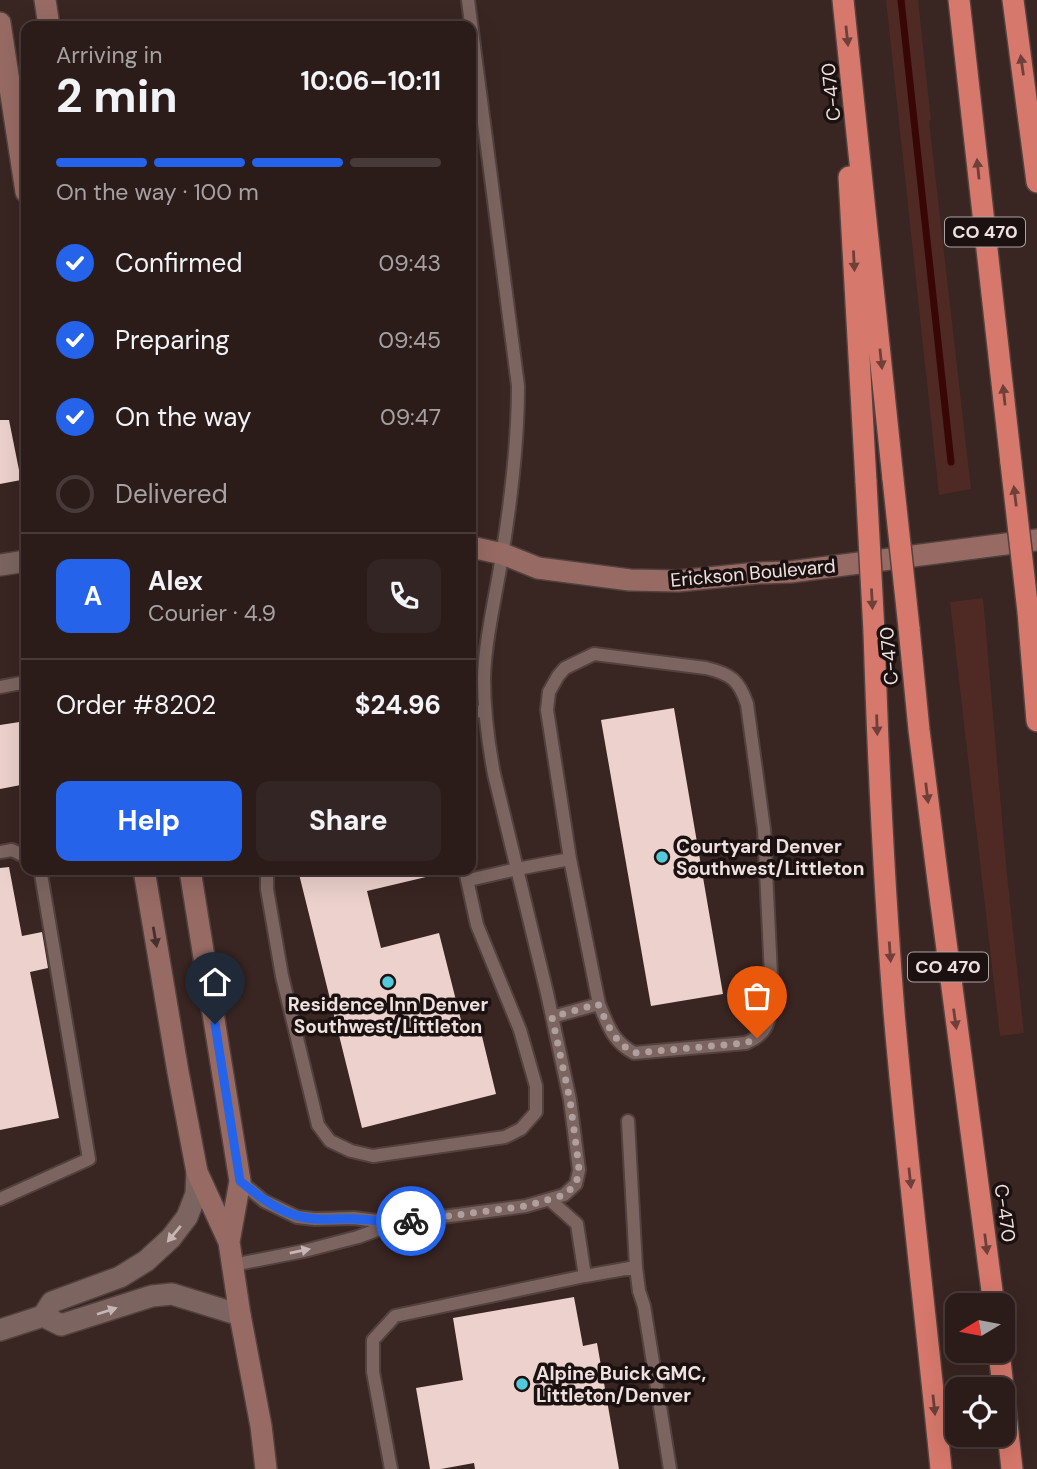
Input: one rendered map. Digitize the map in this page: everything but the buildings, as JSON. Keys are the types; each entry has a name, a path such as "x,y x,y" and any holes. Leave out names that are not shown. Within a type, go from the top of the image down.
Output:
{"highway":[{"name":"C-470","path":"843,0 920,742 992,1293"},
{"name":"CO 470","path":"959,0 1028,612 1037,721"},
{"path":"1013,0 1037,182"},
{"path":"851,72 842,97 852,219 881,814 894,1011 941,1469"},
{"path":"1000,1363 1012,1469"}],"main road":[{"path":"45,0 48,21"},
{"path":"0,23 21,160"},
{"name":"Erickson Boulevard","path":"476,548 503,554 538,568 630,580 678,581 790,572 1037,540"},
{"path":"145,875 197,1172 229,1242 266,1469"},
{"path":"191,875 240,1181 229,1242"}],"street":[{"path":"0,565 21,562"},
{"path":"0,1330 43,1316 52,1302 121,1277 146,1261 171,1238 187,1217 196,1194 197,1172"},
{"path":"43,1316 61,1325 152,1296 172,1294 240,1315"}],"lane":[{"path":"468,0 471,21"},
{"path":"233,1265 304,1251 358,1237 396,1223 526,1206 550,1200 564,1195 576,1184 579,1170 570,1100 488,742 484,676 503,554 518,426 518,386 476,62"},
{"path":"594,654 719,671 741,686 747,704 764,829 772,996 769,1019 757,1038 746,1043 634,1053 622,1046 611,1031 598,1004 569,859 547,710 550,692 565,668 594,654"},
{"path":"0,687 21,683"},
{"path":"476,712 485,709"},
{"path":"0,852 12,850 21,854"},
{"path":"476,874 569,859"},
{"path":"0,1199 89,1159 41,875"},
{"path":"267,875 282,976 318,1125 330,1141 351,1151 373,1156 505,1137 522,1129 536,1112 536,1086 523,1041 477,925 467,875"},
{"path":"552,1017 598,1004"},
{"path":"628,1121 636,1268 670,1469"},
{"path":"240,1181 264,1201 297,1217 396,1223"},
{"path":"550,1200 577,1224 585,1276"},
{"path":"391,1469 373,1372 373,1340 395,1316 585,1276 636,1268"}],"shaded area":[{"path":"886,0 918,0 929,121 971,489 939,495"},
{"path":"983,598 1006,865 1024,1033 1000,1036 950,602"}],"waterway":[{"path":"901,0 951,462"}],"way so far":[{"path":"411,1221 526,1206 564,1195 576,1184 579,1170 570,1100 552,1017 598,1004 611,1031 622,1046 634,1053 746,1043 757,1038"}],"place":[{"name":"Courtyard Denver Southwest/Littleton","path":"662,857"},
{"name":"Residence Inn Denver Southwest/Littleton","path":"388,982"},
{"name":"Alpine Buick GMC, Littleton/Denver","path":"522,1384"}],"route":[{"path":"215,1024 240,1181 264,1201 297,1217 396,1223 411,1221"}]}
